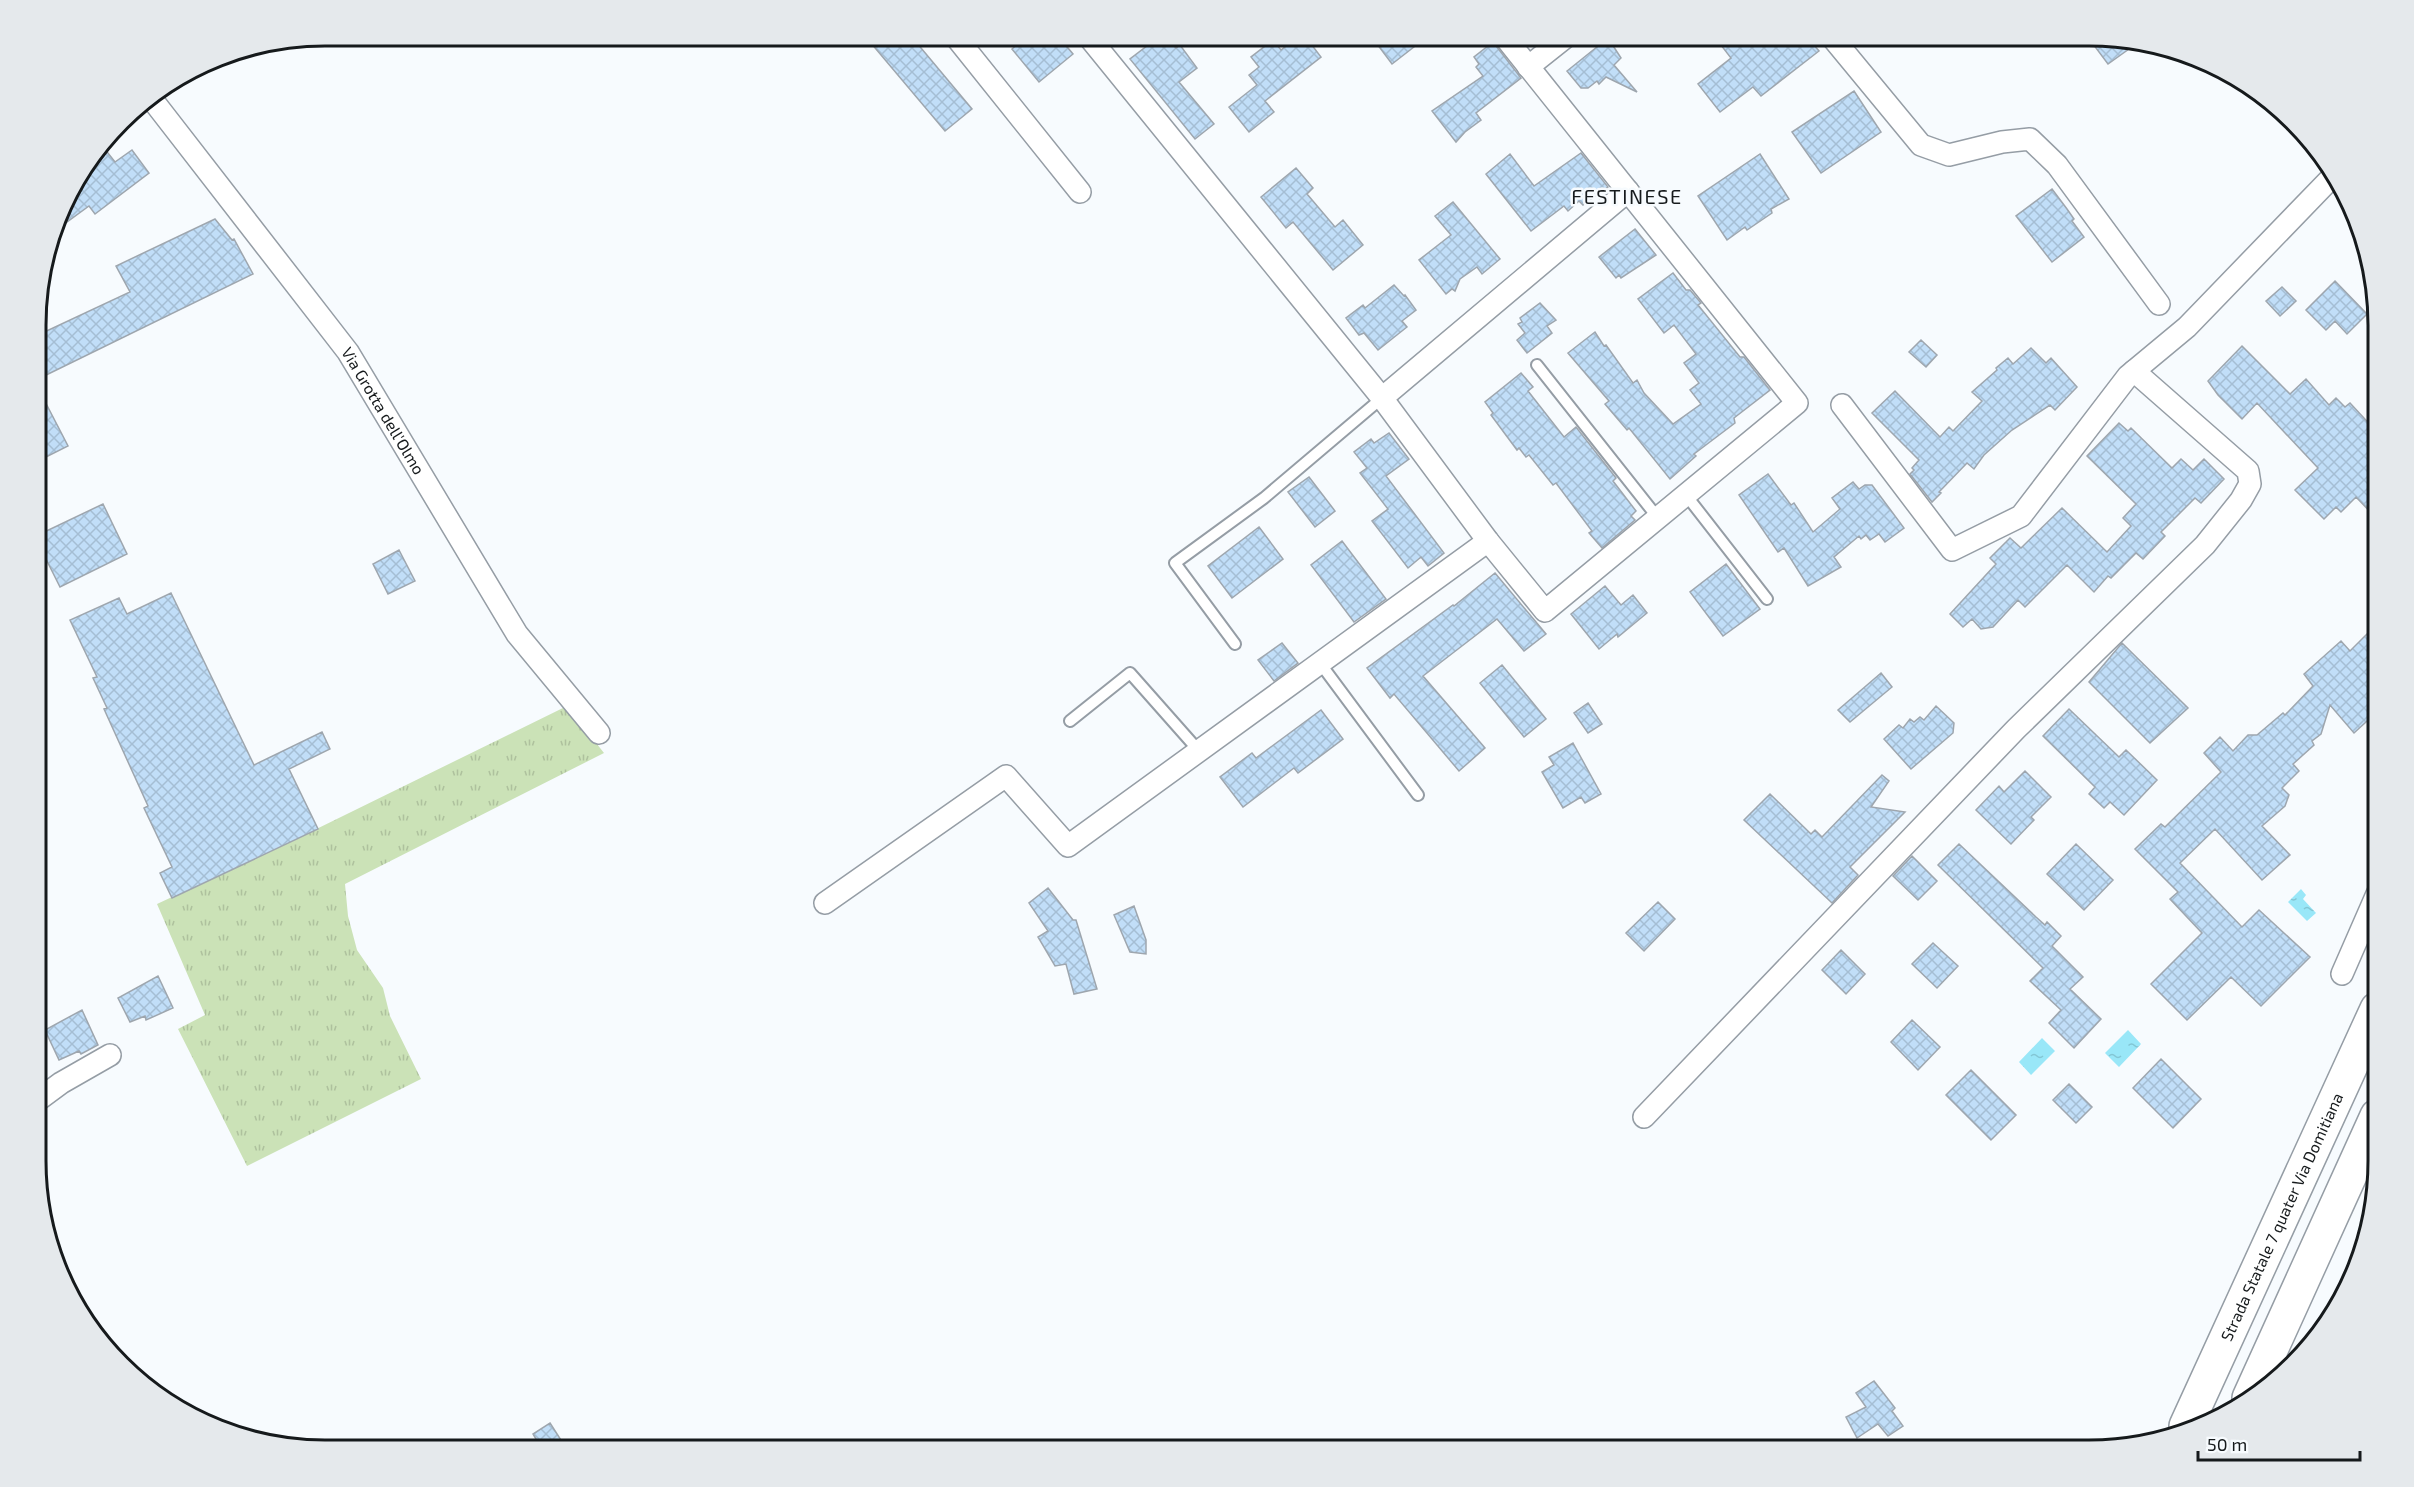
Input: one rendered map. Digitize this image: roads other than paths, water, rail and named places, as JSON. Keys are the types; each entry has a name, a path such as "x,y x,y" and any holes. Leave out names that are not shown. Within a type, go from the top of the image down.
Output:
{"highway":[{"name":"Strada Statale 7 quater Via Domitiana","path":"2188,1422 2368,1029"},
{"path":"2259,1382 2368,1136"}],"street":[{"path":"963,46 1080,192"},
{"path":"1096,46 1382,399 1488,541 1545,610 1797,403 1512,46"},
{"path":"1528,67 1554,46"},
{"path":"1839,46 1922,145 1949,156 2002,142 2030,139 2057,165 2160,304"},
{"name":"Via Grotta dell'Olmo","path":"156,104 348,352 517,634 599,733"},
{"path":"1842,405 1952,550 2021,516 2128,376 2187,327 2328,182"},
{"path":"1382,399 1628,191"},
{"path":"1644,1117 2016,729 2205,545 2241,500 2250,484 2248,471 2134,371"},
{"path":"825,903 1006,776 1068,846 1488,541"},
{"path":"2342,974 2368,915"},
{"path":"46,1094 110,1055"}],"lane":[{"path":"1537,365 1658,518"},
{"path":"1235,644 1174,563 1264,498 1382,399"},
{"path":"1686,495 1767,599"},
{"path":"1320,663 1418,795"},
{"path":"1070,721 1130,673 1199,751"}],"water":[{"path":"2301,889 2306,895 2303,899 2316,913 2307,921 2288,902"},
{"path":"2128,1030 2141,1044 2119,1067 2105,1053"},
{"path":"2042,1038 2055,1051 2031,1075 2019,1062"}],"district":[{"name":"FESTINESE","path":"1627,197"}]}
